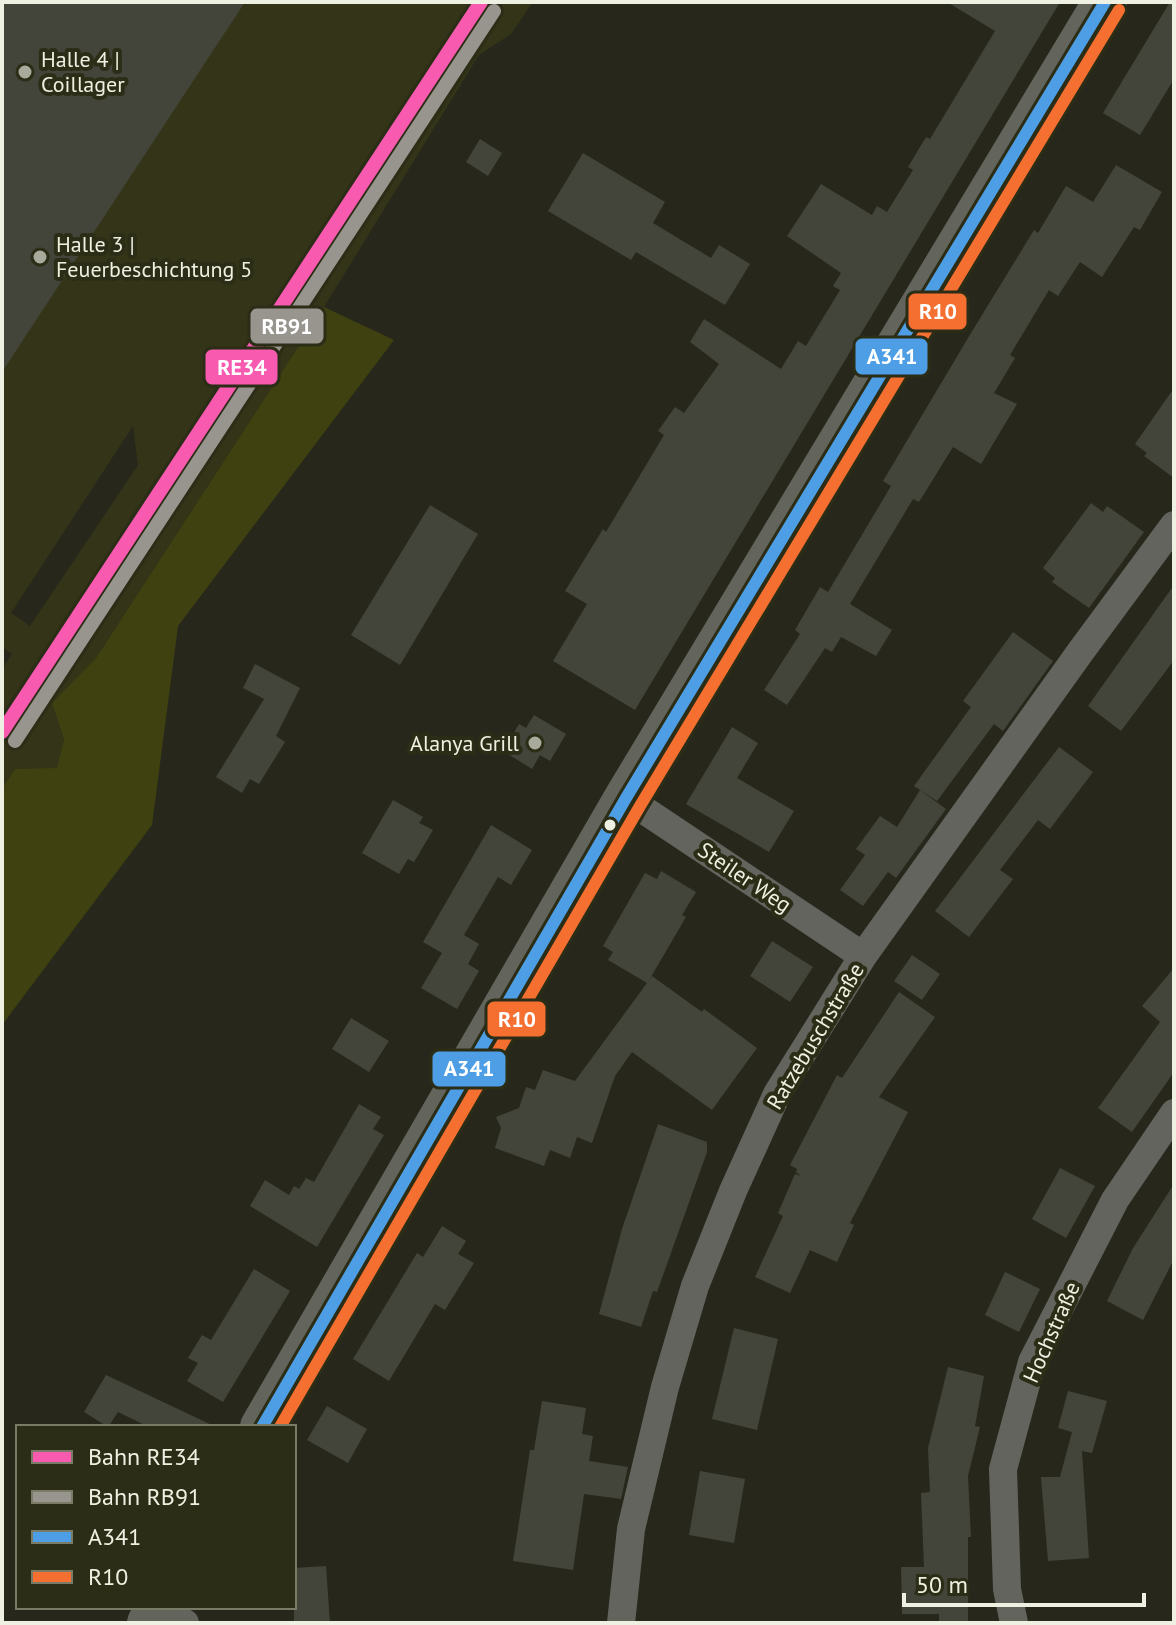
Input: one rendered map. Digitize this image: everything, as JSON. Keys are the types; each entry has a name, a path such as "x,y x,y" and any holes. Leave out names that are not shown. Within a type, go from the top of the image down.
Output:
{"main road":[{"path":"263,1425 626,798 1105,2"}],"street":[{"name":"Ratzebuschstraße","path":"621,1623 631,1529 665,1387 695,1286 777,1094 863,956 1174,525"},
{"name":"Steiler Weg","path":"626,798 863,956"},
{"name":"Hochstraße","path":"1014,1623 1007,1589 1003,1469 1032,1362 1115,1200 1174,1113"}],"shaded area":[{"path":"2,2 533,2 511,34 479,55 324,307 96,658 53,703 64,739 57,769 15,769 2,788 2,669 12,654 2,647","holes":["133,426 138,465 30,626 11,613"]},
{"path":"324,307 394,340 178,626 152,825 2,1025 2,788 15,769 57,768 64,739 52,703 96,658"}],"building":[{"name":"Halle 3 | Feuerbeschichtung 5","path":"2,2 245,2 2,372"},
{"path":"947,2 1060,2 635,710 553,661 587,604 565,591 603,529 606,532 664,435 658,431 675,407 684,413 719,364 690,342 704,319 781,369 798,341 806,346 840,290 833,286 841,273 787,236 821,184 872,215 877,206 887,212 913,170 908,167 926,137 930,139 995,31"},
{"path":"1170,2 1174,2 1174,79 1140,135 1103,113"},
{"path":"480,139 502,153 488,176 466,162"},
{"path":"583,153 665,202 653,223 711,258 719,245 750,264 725,305 636,252 631,260 548,211"},
{"path":"1116,165 1162,192 1140,230 1134,227 1102,277 1080,262 1058,296 1049,290 1010,355 1015,358 994,393 1017,404 981,464 953,447 919,502 913,499 850,604 892,630 876,656 841,637 832,652 825,648 787,705 764,690 800,634 795,630 820,587 828,592 891,486 883,481 971,333 1034,230 1038,233 1066,186 1093,202"},
{"path":"1174,388 1174,478 1144,456 1147,453 1135,444"},
{"path":"1091,503 1103,512 1107,506 1144,532 1089,608 1052,582 1055,578 1043,568"},
{"path":"430,505 478,534 400,665 351,635"},
{"path":"1174,585 1174,660 1121,731 1088,706"},
{"path":"1013,632 1053,661 1003,731 994,724 937,801 914,786 971,707 963,701"},
{"path":"255,664 300,688 276,736 285,742 259,784 250,779 242,793 216,777 264,699 243,688"},
{"name":"Alanya Grill","path":"534,715 566,734 550,761 540,755 532,769 503,751 519,724 526,728"},
{"path":"732,727 758,743 737,778 794,811 769,852 686,804"},
{"path":"1059,747 1093,772 1050,829 1038,820 1000,870 1013,879 969,937 935,911"},
{"path":"920,790 946,809 896,878 888,872 863,906 840,890 865,855 856,849 880,816 897,827"},
{"path":"393,800 423,817 419,823 433,830 414,862 408,859 399,874 362,853"},
{"path":"491,825 532,850 511,885 498,877 464,935 479,944 468,964 479,971 457,1009 421,988 442,953 423,942"},
{"path":"661,871 696,892 682,915 686,917 648,982 652,976 757,1048 712,1110 632,1052 615,1076 592,1143 577,1137 570,1158 550,1150 544,1166 495,1148 501,1128 496,1117 519,1108 526,1087 535,1090 543,1070 575,1081 647,983 608,960 613,952 603,946 645,873 657,879"},
{"path":"772,941 813,967 790,1002 750,976"},
{"path":"912,955 940,974 922,1000 894,981"},
{"path":"1174,968 1174,1072 1132,1132 1098,1108 1160,1022 1142,1006"},
{"path":"899,992 935,1017 879,1097 908,1112 850,1223 854,1225 837,1262 810,1250 790,1293 755,1277 783,1216 778,1213 795,1174 801,1176 790,1165 837,1075 842,1078"},
{"path":"351,1018 389,1041 369,1072 332,1049"},
{"path":"359,1104 381,1117 373,1129 384,1135 317,1247 250,1206 265,1180 289,1195 294,1186 299,1189 306,1178 314,1182"},
{"path":"658,1124 707,1142 707,1152 657,1292 653,1291 641,1327 599,1314 622,1229"},
{"path":"1060,1168 1095,1186 1066,1238 1032,1219"},
{"path":"1174,1184 1174,1259 1143,1320 1107,1301 1133,1248"},
{"path":"442,1226 466,1241 458,1254 474,1263 445,1310 435,1304 389,1381 353,1359 417,1253 423,1257"},
{"path":"254,1269 290,1291 223,1402 187,1381 198,1363 188,1358 202,1335 211,1340"},
{"path":"1005,1272 1040,1289 1019,1332 985,1315"},
{"path":"734,1328 778,1339 757,1430 712,1419"},
{"path":"948,1367 984,1376 975,1426 980,1427 968,1476 971,1537 968,1537 968,1623 939,1623 939,1614 902,1614 901,1567 924,1567 921,1493 930,1492 928,1448"},
{"path":"106,1375 212,1425 145,1425 118,1412 109,1425 105,1425 84,1412"},
{"path":"1068,1391 1107,1401 1092,1453 1082,1451 1089,1558 1048,1561 1041,1477 1060,1477 1072,1432 1058,1428"},
{"path":"542,1401 586,1408 582,1434 593,1436 589,1461 628,1467 621,1499 584,1494 573,1570 513,1561 530,1450 534,1450"},
{"path":"327,1406 367,1429 348,1463 307,1440"},
{"path":"700,1471 745,1479 734,1543 689,1535"},
{"path":"326,1566 330,1623 294,1623 296,1568"}],"rail line":[{"name":"RE34","path":"2,732 481,2"},
{"name":"RB91","path":"15,741 494,11"}],"transit line":[{"name":"A341","path":"263,1425 626,798 1105,2"},
{"name":"R10","path":"281,1425 640,806 1119,10"}],"place":[{"name":"Halle 4 | Coillager","path":"25,72"},
{"name":"Halle 3 | Feuerbeschichtung 5","path":"40,257"},
{"name":"Alanya Grill","path":"535,743"}]}
